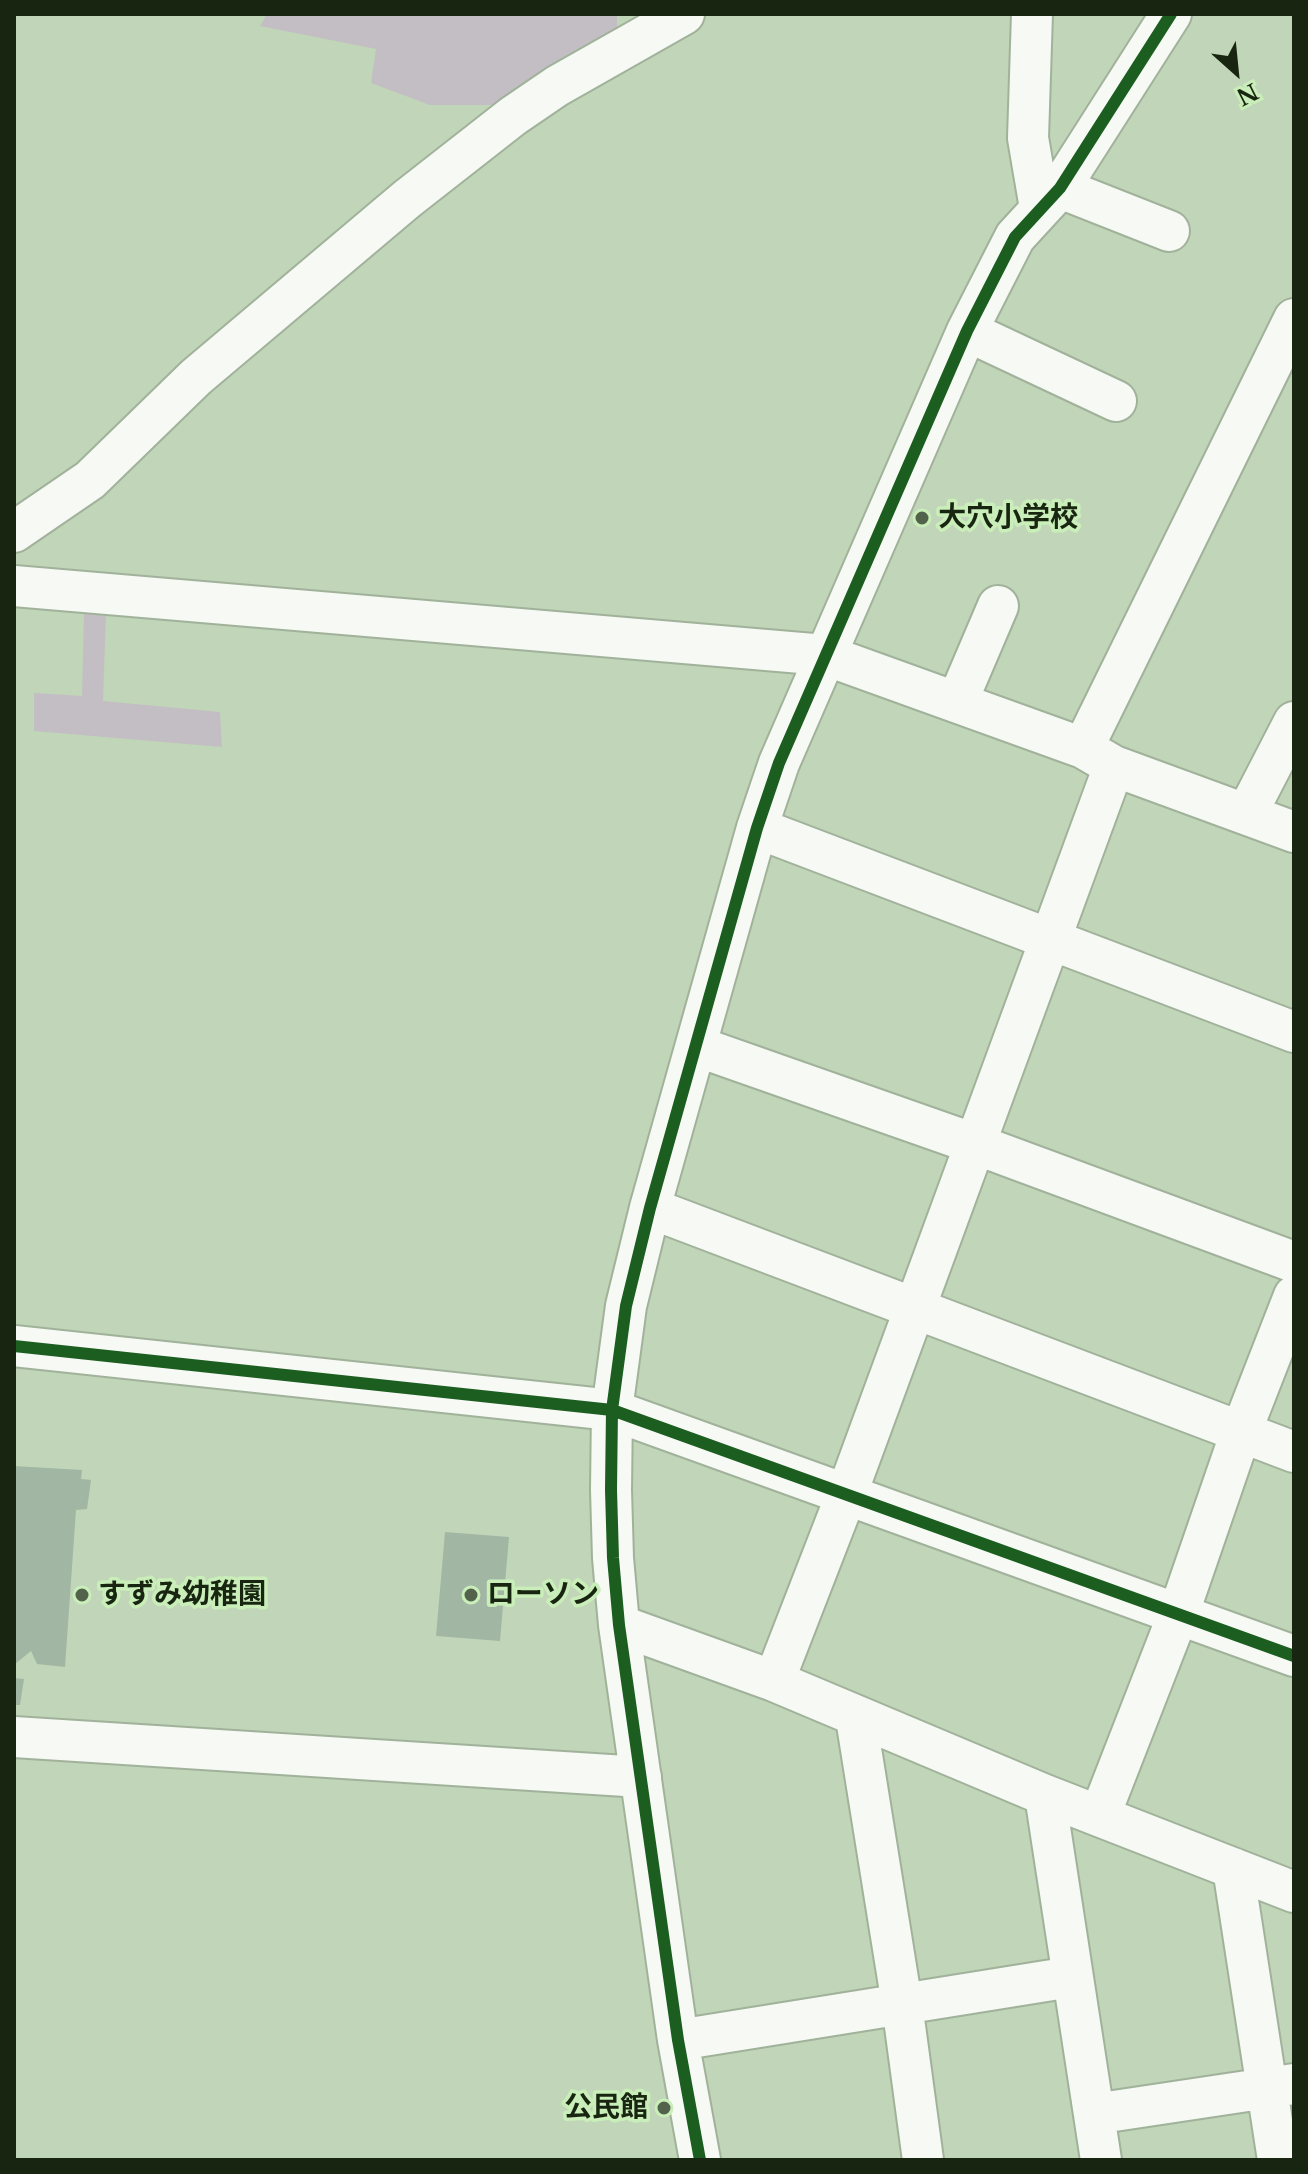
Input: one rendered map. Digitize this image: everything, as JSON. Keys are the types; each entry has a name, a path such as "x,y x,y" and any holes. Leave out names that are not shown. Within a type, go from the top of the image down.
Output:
{"street":[{"path":"14,532 90,480 196,377 407,199 513,116 557,86 684,14"},
{"path":"1032,14 1028,138 1050,198"},
{"path":"700,2160 678,2040 619,1625 611,1490 612,1410 626,1306 650,1208 757,828 779,763 967,331 1015,237 1050,198 1171,14"},
{"path":"1050,198 1169,231"},
{"path":"774,1681 847,1493 1050,938 1098,757 1294,319"},
{"path":"967,331 1116,401"},
{"path":"14,586 825,655 957,702 1294,832"},
{"path":"957,702 998,606"},
{"path":"1247,813 1294,722"},
{"path":"757,828 1294,1032"},
{"path":"696,1046 975,1144 1294,1262"},
{"path":"650,1208 1294,1452"},
{"path":"1100,1815 1178,1615 1241,1432 1294,1296"},
{"path":"14,1346 612,1410 1294,1656"},
{"path":"619,1625 774,1681 1045,1795 1294,1892"},
{"path":"856,1718 902,2004 923,2160"},
{"path":"14,1737 641,1777"},
{"path":"1045,1795 1101,2160"},
{"path":"1233,1868 1280,2086 1278,2160"},
{"path":"678,2040 1071,1977"},
{"path":"1094,2114 1280,2086"}],"shaded area":[{"path":"267,14 617,14 617,32 496,105 430,105 371,83 376,49 260,26"},
{"path":"84,612 106,613 103,701 220,712 222,747 34,731 34,693 82,696"}],"building":[{"path":"14,1466 82,1470 81,1479 91,1480 87,1509 76,1510 65,1667 37,1664 31,1651 14,1665"},
{"path":"445,1532 509,1537 500,1641 436,1636"},
{"path":"14,1678 24,1679 20,1705 14,1705"}],"cycle path":[{"path":"700,2160 678,2040 619,1625 613,1558 612,1410 626,1306 650,1208 757,828 779,763 967,331 1015,237 1060,188 1171,14"},
{"path":"14,1346 612,1410 1294,1656"}],"place":[{"name":"大穴小学校","path":"922,518"},
{"name":"すずみ幼稚園","path":"82,1595"},
{"name":"ローソン","path":"471,1595"},
{"name":"公民館","path":"664,2108"}]}
